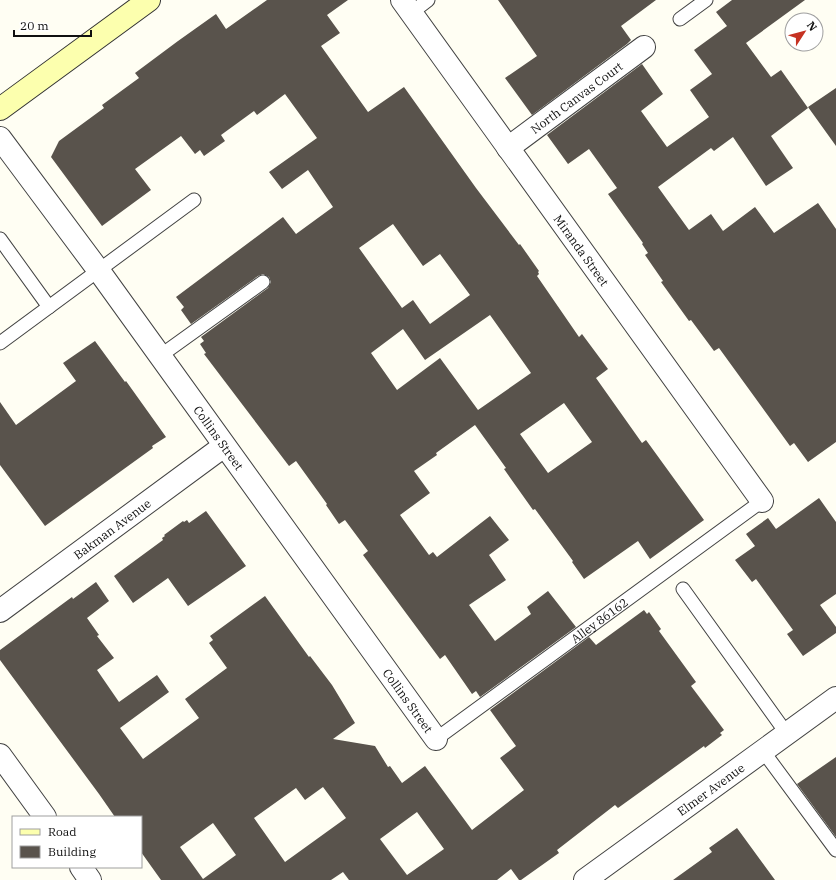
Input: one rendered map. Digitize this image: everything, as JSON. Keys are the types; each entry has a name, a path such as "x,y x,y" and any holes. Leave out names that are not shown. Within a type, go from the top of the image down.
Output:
{"street":[{"path":"0,109 149,0"},
{"name":"Miranda Street","path":"406,6 762,500"},
{"name":"North Canvas Court","path":"508,148 644,47"},
{"name":"Collins Street","path":"0,138 99,271 436,739"},
{"name":"Bakman Avenue","path":"0,611 224,446"},
{"name":"Elmer Avenue","path":"586,880 836,698"},
{"path":"0,755 44,816"},
{"path":"82,868 90,880"}],"lane":[{"path":"406,6 428,0"},
{"path":"680,19 706,0"},
{"path":"0,344 194,200"},
{"path":"0,239 49,308"},
{"path":"160,356 263,282"},
{"name":"Alley 86162","path":"436,739 762,500"},
{"path":"683,589 787,734"},
{"path":"763,751 836,850"}],"building":[{"path":"267,0 348,0 327,15 340,33 321,46 368,112 404,87 476,188 539,271 537,276 579,337 582,334 608,369 596,378 642,443 646,440 704,520 650,559 638,541 584,579 572,562 573,561 535,509 533,510 504,469 506,468 475,425 436,453 437,455 414,471 430,493 400,515 429,555 433,552 437,557 490,516 509,540 489,555 506,580 469,605 495,641 531,614 527,607 548,591 576,627 480,697 476,691 472,694 445,655 440,659 363,555 368,551 345,520 339,524 326,505 327,504 296,461 289,466 204,354 206,353 200,344 204,341 201,337 268,288 271,282 269,277 263,274 258,276 191,324 181,310 184,307 176,297 283,217 296,234 333,207 308,170 282,189 269,172 317,138 285,94 257,115 254,111 221,135 225,141 204,156 200,150 195,154 181,136 135,169 151,190 102,226 51,157 59,141 104,108 102,105 139,78 135,73 178,41 216,14 226,29","holes":["393,224 423,266 440,254 470,295 430,324 413,300 402,308 359,248","490,315 531,373 478,410 440,358 397,390 371,353 403,329 425,360","564,403 592,442 548,473 520,434"]},
{"path":"498,0 656,0 621,26 631,40 627,44 532,115 505,78 537,56"},
{"path":"732,0 805,0 789,12 784,12 784,15 746,43 771,77 781,70 808,108 771,136 793,168 766,186 733,137 714,151 711,148 658,187 689,230 711,214 723,231 755,207 774,233 818,203 836,229 836,442 808,462 794,443 790,446 719,348 714,351 691,320 689,321 661,282 663,281 645,255 648,253 642,244 643,243 608,194 617,188 589,149 568,164 547,135 642,64 663,94 641,111 667,147 709,117 690,90 712,74 694,50 727,26 716,12"},
{"path":"836,88 836,146 808,107"},
{"path":"95,341 166,437 45,526 0,465 0,402 16,425 76,381 63,363"},
{"path":"819,498 836,522 836,594 820,605 836,627 836,633 803,656 787,634 793,630 756,579 752,582 735,560 755,546 746,534 768,518 776,529"},
{"path":"206,511 246,566 188,606 168,578 133,603 114,576 163,540 162,538 165,536 164,535 183,521 184,522 187,520 189,523"},
{"path":"96,582 109,601 87,618 99,635 97,636 114,658 97,670 119,702 157,675 169,692 120,728 143,759 199,718 185,699 227,668 209,643 213,640 210,636 265,596 309,657 310,656 332,685 355,723 333,739 375,746 388,767 390,766 402,783 425,766 472,830 524,790 500,758 516,746 490,710 589,637 596,645 644,610 647,614 649,612 661,629 659,631 696,682 691,686 724,730 720,733 722,735 705,748 704,746 618,808 615,805 557,850 559,853 521,880 519,880 511,869 497,880 349,880 343,872 331,880 161,880 142,853 142,816 114,816 0,660 0,650 72,597 73,599","holes":["323,787 346,818 285,862 254,818 296,788 305,800","417,812 444,849 407,875 380,839","213,823 236,855 203,879 180,847"]},
{"path":"836,757 836,837 797,784"},
{"path":"737,828 775,880 673,880 712,852 709,848"}]}
